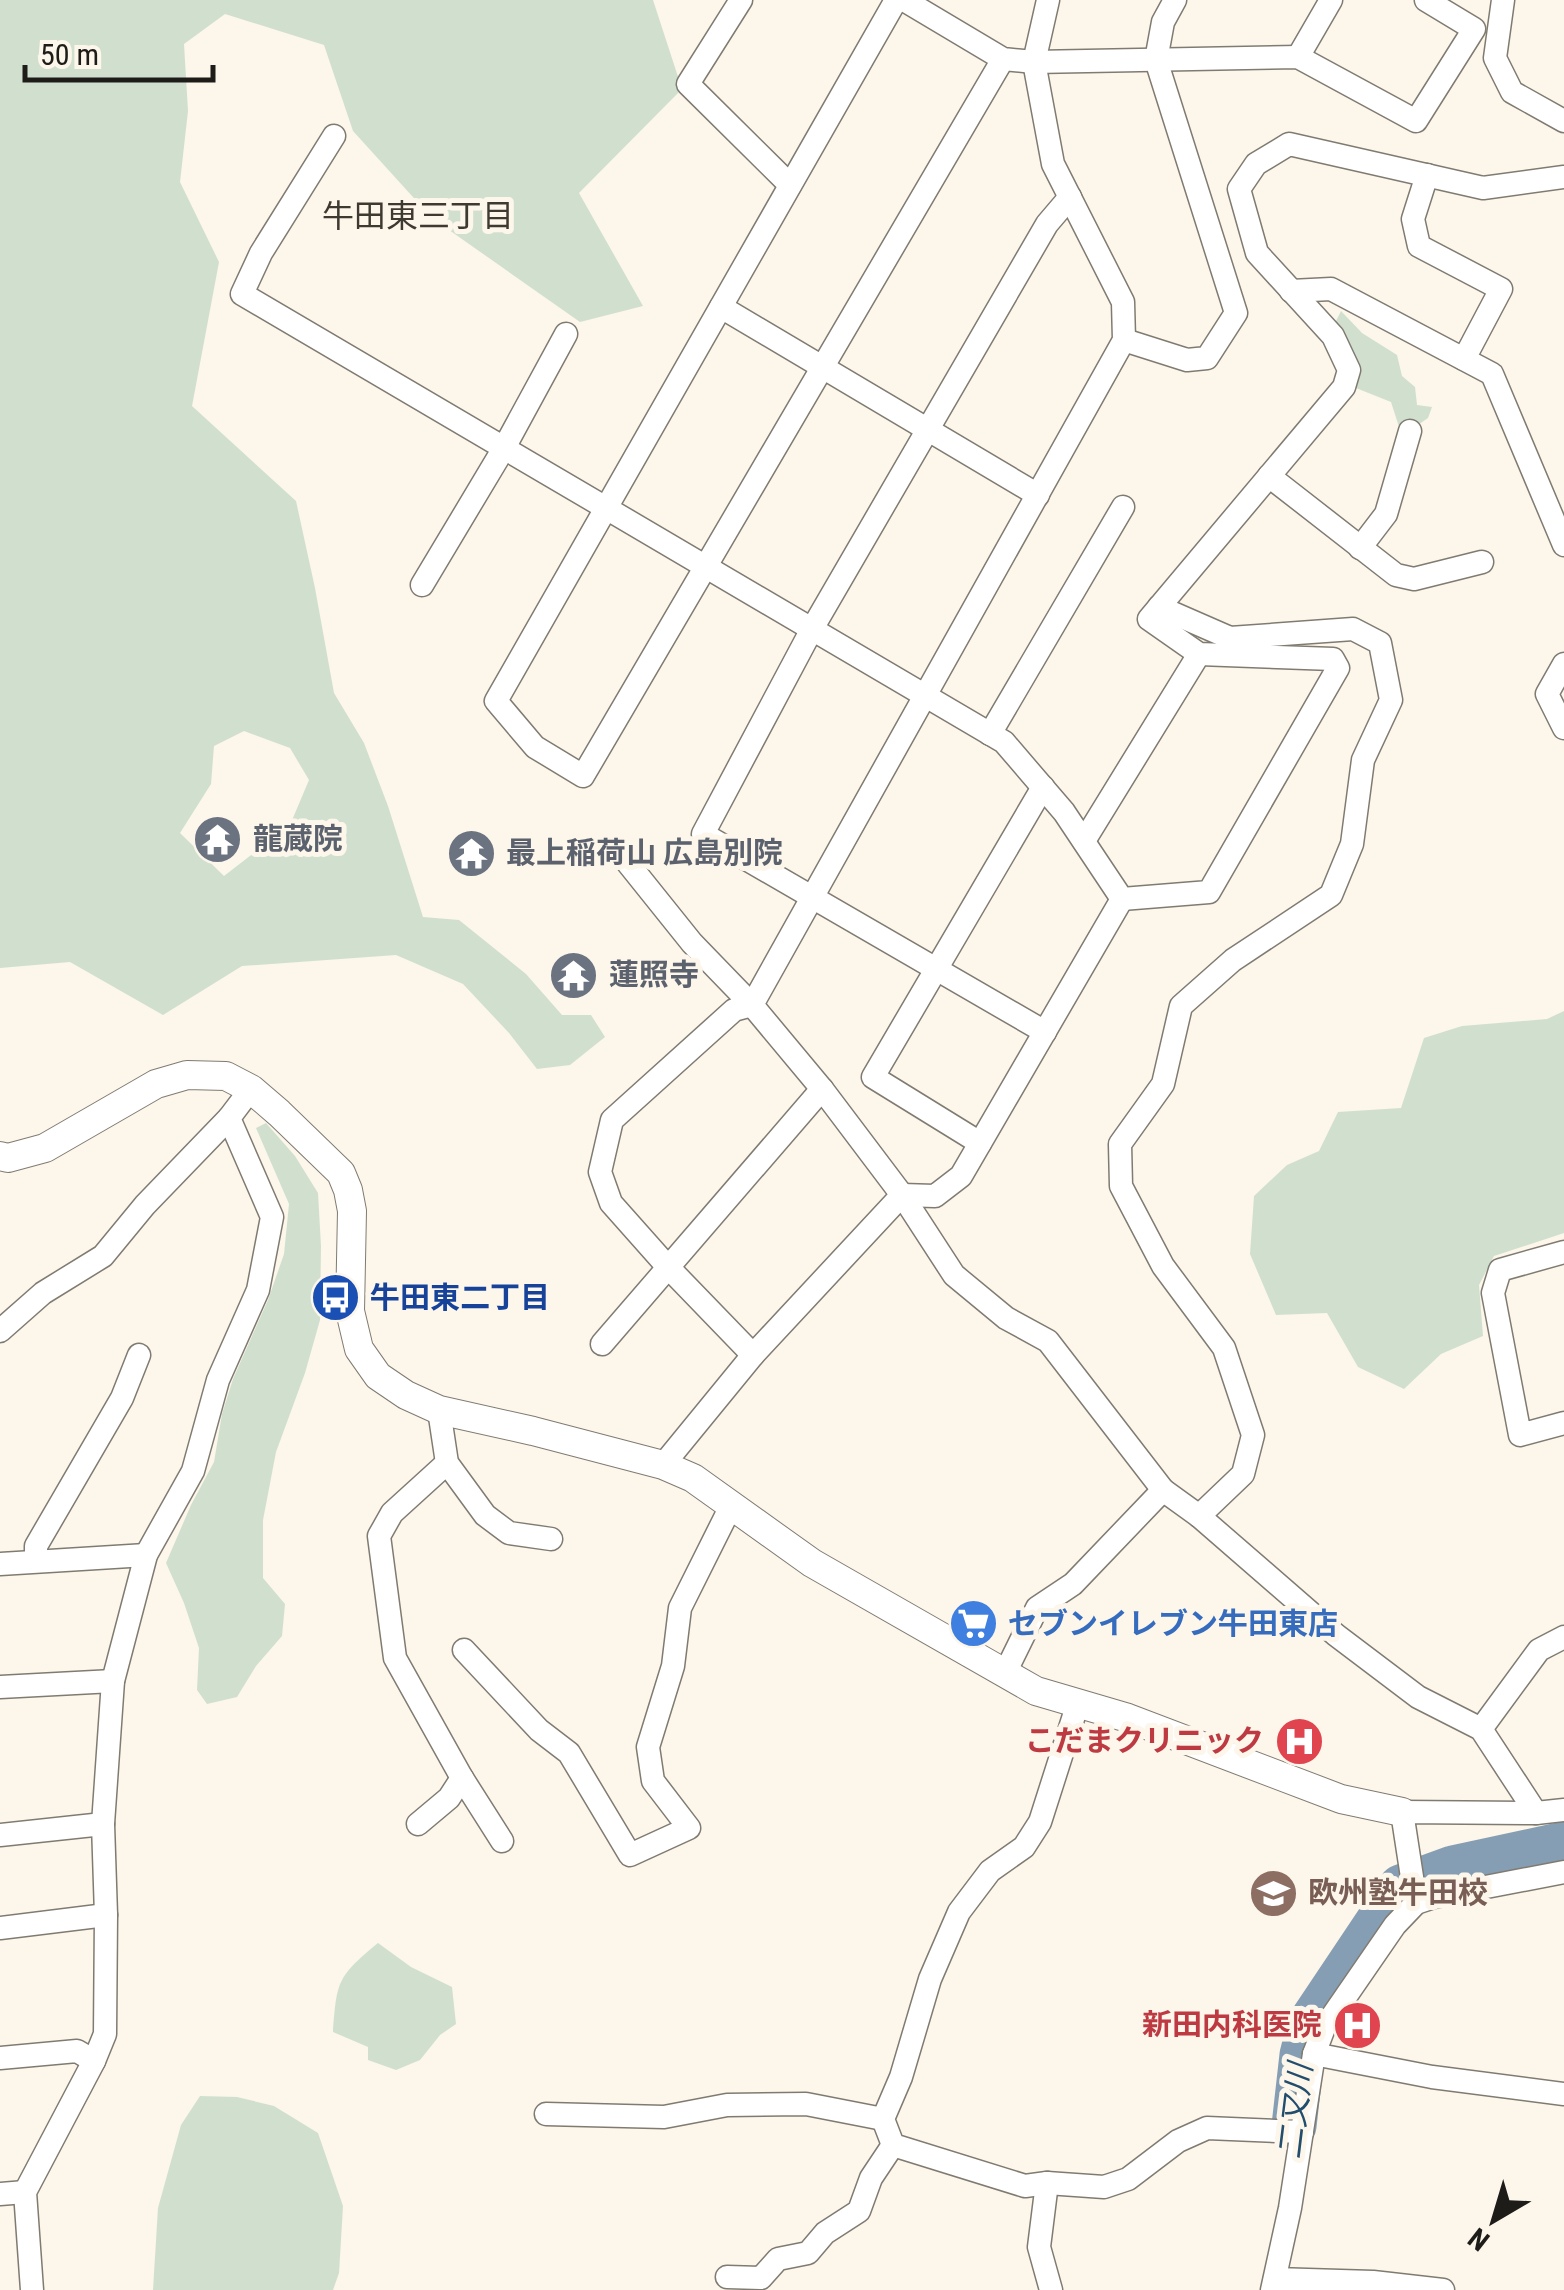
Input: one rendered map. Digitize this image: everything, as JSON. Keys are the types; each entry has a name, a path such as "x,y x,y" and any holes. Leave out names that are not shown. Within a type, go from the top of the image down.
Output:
{"street":[{"path":"741,0 688,84 790,186"},
{"path":"896,0 496,701 535,747 583,776 1003,59"},
{"path":"904,0 1003,59 1034,62 1298,57 1416,120 1474,30 1426,0"},
{"path":"753,1355 611,1204 600,1172 612,1120 734,1010 752,1005 1124,340 1123,302 1053,164 1034,62 1048,0"},
{"path":"1124,340 1187,360 1207,358 1236,312 1156,60 1163,22 1175,0"},
{"path":"1298,57 1330,0"},
{"path":"1503,0 1495,58 1512,92 1564,121"},
{"path":"334,136 261,253 242,294 1004,742 1064,812 1122,899"},
{"path":"1122,899 1209,892 1338,668 1333,658 1199,654 1149,618 1344,387 1349,370 1333,336 1256,253 1239,189 1256,164 1289,144 1483,188 1564,178"},
{"path":"1427,176 1413,219 1418,246 1501,288 1464,360"},
{"path":"1045,1032 703,834 812,629 926,428 1047,224 1070,197"},
{"path":"1291,291 1331,290 1492,374 1564,545"},
{"path":"721,307 1038,494"},
{"path":"422,585 566,334"},
{"path":"1360,548 1386,514 1410,430"},
{"path":"1269,476 1396,576 1414,578 1482,562"},
{"path":"990,734 1122,506"},
{"path":"1159,607 1230,638 1353,629 1380,643 1391,700 1363,760 1352,844 1331,894 1233,960 1181,1006 1163,1084 1120,1144 1121,1186 1164,1266 1224,1348 1253,1435 1243,1474 1199,1516"},
{"path":"1084,842 1199,654"},
{"path":"1564,664 1547,694 1564,728"},
{"path":"980,1143 873,1078 1043,788"},
{"path":"620,852 692,943 752,1005 822,1089 902,1194 954,1275 1006,1318 1048,1341 1163,1490 1199,1516 1336,1635 1418,1697 1480,1730 1536,1813"},
{"path":"902,1194 935,1196 961,1176 1122,899"},
{"path":"0,1156 8,1158 45,1148 156,1084 187,1075 226,1076 252,1090 341,1172 352,1211 350,1311 359,1349 378,1376 406,1395 439,1410 663,1465 693,1478 812,1563 1036,1691 1128,1718 1341,1800 1402,1812 1564,1810"},
{"path":"602,1344 822,1089"},
{"path":"0,1332 42,1293 103,1256 252,1090"},
{"path":"32,2290 25,2192 94,2061 104,2034 103,1824 113,1681 146,1554 193,1472 218,1380 258,1290 269,1236 272,1217 229,1118"},
{"path":"663,1465 753,1355 902,1194"},
{"path":"1564,1252 1500,1270 1493,1293 1520,1436 1564,1422"},
{"path":"36,1560 36,1546 122,1398 139,1355"},
{"path":"439,1410 447,1463 484,1515 510,1533 551,1538"},
{"path":"447,1463 392,1513 379,1536 395,1658 462,1778 502,1840"},
{"path":"1004,1673 1037,1608 1073,1584 1163,1490"},
{"path":"464,1650 539,1730 569,1753 630,1855 688,1828 653,1781 648,1747 672,1666 680,1608 732,1504"},
{"path":"0,1564 146,1554"},
{"path":"1480,1730 1538,1650 1564,1637"},
{"path":"0,1687 113,1681"},
{"path":"1078,1703 1040,1822 1024,1848 990,1870 959,1912 930,1979 901,2078 883,2119 894,2144 1025,2186 1048,2183 1104,2187 1128,2179 1178,2142 1206,2128 1302,2132"},
{"path":"418,1824 449,1798 462,1778"},
{"path":"1402,1812 1416,1904"},
{"path":"0,1835 103,1824"},
{"path":"1443,2290 1373,2282 1273,2285 1290,2208 1314,2054 1324,2028 1395,1925 1416,1904 1434,1897 1564,1872"},
{"path":"0,1928 106,1915"},
{"path":"0,2058 77,2051 94,2061"},
{"path":"1314,2054 1432,2077 1564,2094"},
{"path":"546,2114 664,2117 727,2104 806,2104 883,2119"},
{"path":"728,2277 761,2278 778,2260 808,2253 825,2232 859,2211 872,2178 894,2144"},
{"path":"1048,2183 1038,2247 1051,2290"},
{"path":"0,2194 25,2192"}],"green space":[{"path":"0,0 653,0 682,89 579,193 643,306 580,322 432,218 353,131 324,45 225,14 184,44 188,111 180,182 219,262 192,406 296,501 334,693 364,743 423,917 459,920 526,974 562,1015 591,1015 605,1037 570,1065 537,1069 463,984 396,955 242,966 163,1015 70,962 0,968","holes":["244,731 290,748 309,780 290,825 224,876 180,833 211,784 214,746"]},
{"path":"1341,311 1362,333 1397,355 1402,376 1415,387 1417,405 1432,407 1428,418 1402,436 1391,402 1351,386 1334,325"},
{"path":"1564,1011 1564,1233 1494,1256 1479,1285 1483,1336 1441,1354 1404,1389 1358,1367 1327,1313 1276,1315 1250,1254 1254,1196 1287,1165 1319,1151 1338,1112 1401,1108 1424,1038 1462,1026 1547,1019"},
{"path":"266,1123 295,1156 318,1193 320,1320 276,1452 263,1520 263,1578 285,1604 282,1636 256,1666 237,1697 207,1704 197,1690 199,1648 166,1563 214,1462 233,1379 284,1254 289,1204 256,1128"},
{"path":"378,1943 411,1967 452,1987 456,2024 440,2035 420,2060 396,2070 368,2060 368,2047 333,2032 342,1981"},
{"path":"200,2096 237,2097 274,2106 318,2133 343,2206 339,2273 333,2290 153,2290 158,2208 181,2125"}],"waterway":[{"name":"二又川","path":"1294,2126 1310,2023 1401,1887 1453,1868 1564,1844"}],"place":[{"name":"龍蔵院","path":"218,839"},
{"name":"最上稲荷山 広島別院","path":"471,853"},
{"name":"蓮照寺","path":"574,975"},
{"name":"牛田東二丁目","path":"335,1298"},
{"name":"セブンイレブン牛田東店","path":"973,1624"},
{"name":"こだまクリニック","path":"1299,1741"},
{"name":"欧州塾牛田校","path":"1273,1893"},
{"name":"新田内科医院","path":"1357,2025"}],"district":[{"name":"牛田東三丁目","path":"418,216"}]}
